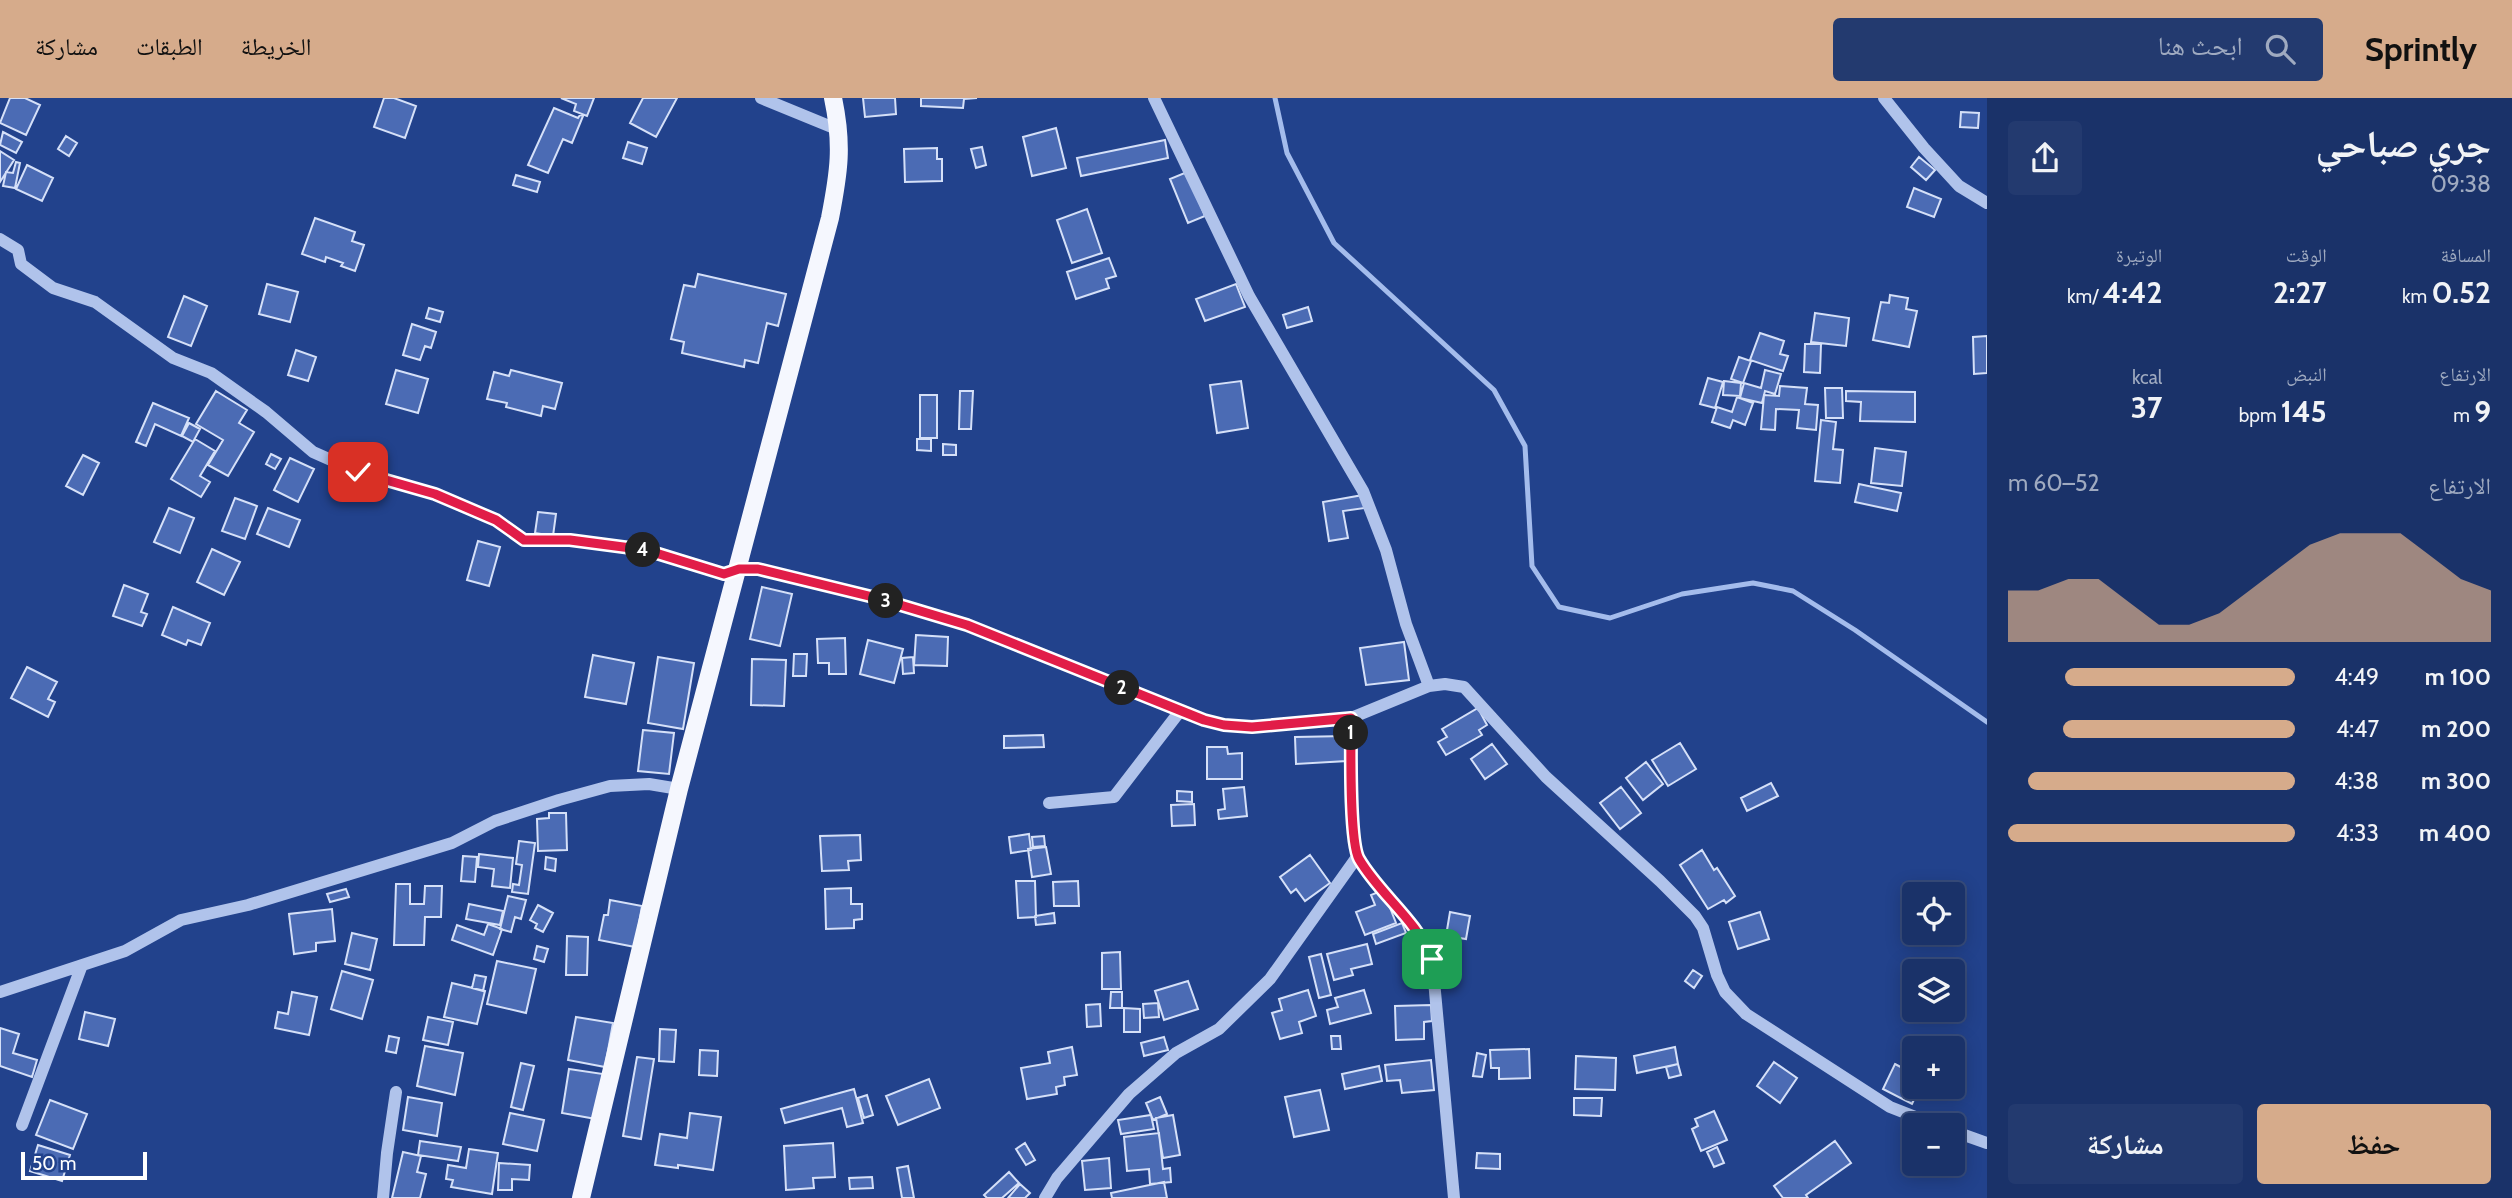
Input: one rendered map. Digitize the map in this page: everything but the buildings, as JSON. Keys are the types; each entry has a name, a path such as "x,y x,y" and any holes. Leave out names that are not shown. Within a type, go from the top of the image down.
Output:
{"main road":[{"path":"581,1198 679,789 830,218 839,170 839,130 833,98"}],"street":[{"path":"761,98 839,130"},
{"path":"1154,98 1249,296 1363,491 1386,550 1406,624 1429,686"},
{"path":"1884,98 1924,149 1959,186 1987,204"},
{"path":"0,239 18,250 21,264 53,288 94,302 173,358 211,373 266,412 313,452 358,472 435,494 496,520 524,540 570,540 646,550 724,574 739,569 758,569 877,598 967,625 1180,711 1224,725 1252,727 1351,718 1429,686 1445,684 1464,687 1546,777 1681,901 1703,928 1713,965 1725,992 1746,1014 1890,1107 1905,1113"},
{"path":"1049,803 1114,797 1180,711"},
{"path":"1351,718 1353,825 1357,857 1415,927 1432,959 1454,1198"},
{"path":"0,992 125,950 181,920 248,905 452,843 495,821 559,800 610,786 649,784 679,789"},
{"path":"1045,1198 1057,1178 1129,1094 1176,1053 1219,1029 1270,979 1357,857"},
{"path":"22,1125 82,965"},
{"path":"383,1198 396,1092"},
{"path":"1965,1135 1987,1143"}],"waterway":[{"path":"1275,98 1287,153 1334,243 1494,390 1525,446 1532,566 1559,607 1610,618 1682,594 1753,583 1793,591 1855,630 1987,722"}],"route":[{"path":"358,472 435,494 496,520 524,540 570,540 646,550 713,572 724,574 739,569 758,569 877,598 967,625 1180,711 1224,725 1252,727 1351,718 1353,825 1357,857 1415,927 1432,959"}]}
